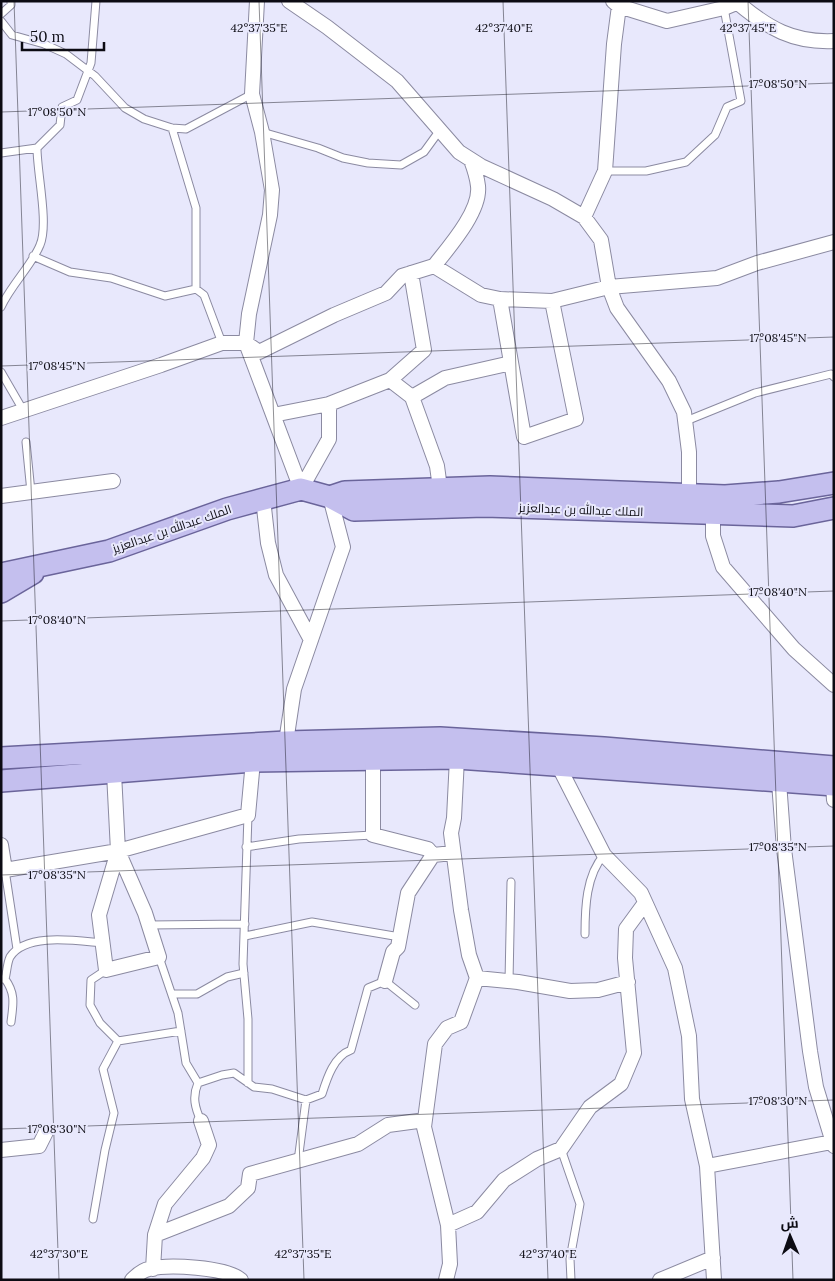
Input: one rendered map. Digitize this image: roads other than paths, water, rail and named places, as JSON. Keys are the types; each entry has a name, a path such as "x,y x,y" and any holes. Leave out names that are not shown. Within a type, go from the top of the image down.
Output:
{"main road":[{"name":"الملك عبدالله بن عبدالعزيز","path":"330,498 345,492 490,487 591,492 689,493 725,496 779,492 834,483"},
{"name":"الملك عبدالله بن عبدالعزيز","path":"1,574 42,567 109,551 180,524 300,489 330,498 354,510 484,506 793,516 834,508"},
{"name":"الملك عبدالله بن عبدالعزيز","path":"1,592 42,567"},
{"path":"1,758 287,751 440,738 604,748 834,767"},
{"path":"1,781 253,761 287,751 373,759 457,758 834,785"}],"street":[{"path":"257,1 252,94 262,132 272,190 270,215 249,314 246,343 300,489"},
{"path":"289,1 327,27 397,81 459,152 471,160 584,217 601,240 609,287 617,308 669,381 686,420 689,493"},
{"path":"584,217 605,170 616,3 644,7 667,21 724,8 740,2 762,23 797,38 815,42 834,40"},
{"path":"1,418 222,343 246,343 259,352 334,315 386,293 402,276 434,266 457,237 474,209 479,187 471,160"},
{"path":"434,266 481,295 500,299 552,300 609,287 717,278 757,263 834,242"},
{"path":"273,415 329,404 390,380 424,350 411,273"},
{"path":"500,299 524,437 576,419 552,300"},
{"path":"412,397 445,378 511,363"},
{"path":"390,380 412,397 436,466 440,488"},
{"path":"300,489 329,440 329,404"},
{"path":"1,496 113,481"},
{"path":"287,751 294,689 343,547 330,498"},
{"path":"262,499 268,543 276,575 311,640"},
{"path":"712,514 713,536 723,567 794,649 834,685"},
{"path":"446,1280 450,1264 448,1225 432,1167 424,1127 435,1044 447,1028 461,1022 477,978 468,946 451,833 454,818 457,758"},
{"path":"373,759 373,835 428,848 433,855"},
{"path":"1,845 5,870 118,851 248,815 253,761"},
{"path":"558,765 604,855 641,893 675,968 684,1002 689,1036 692,1099 707,1166 714,1280"},
{"path":"114,773 118,851 99,916 106,970 159,957 149,925 118,851"},
{"path":"707,1166 833,1144 831,1128 816,1087 810,1051 784,849 779,782"},
{"path":"834,785 834,800"},
{"path":"433,855 453,853"},
{"path":"385,981 393,952 398,947 408,893 433,855"},
{"path":"448,1225 477,1212 504,1180 538,1159 561,1150 590,1107 621,1084 634,1053 626,929 645,903"},
{"path":"477,978 570,991 598,990 628,982"},
{"path":"155,1235 229,1206 248,1188 250,1174 358,1144 388,1125 425,1120"},
{"path":"153,1269 155,1235 165,1204 203,1158 209,1145 201,1121"},
{"path":"1,1150 39,1146 46,1132"},
{"path":"660,1280 713,1258"},
{"path":"132,1280 137,1275 153,1269 195,1267 214,1269 241,1280"}],"lane":[{"path":"1,14 11,5 11,1"},
{"path":"1,153 37,148 60,124 62,106 77,100 91,62 96,1"},
{"path":"605,170 646,170 686,162 715,135 727,108 740,101 724,8"},
{"path":"1,21 12,35 44,44 66,54 87,72 95,76 125,108 144,119 172,128 186,129 252,94"},
{"path":"172,128 196,208 196,289"},
{"path":"262,132 318,148 343,158 368,163 401,165 424,152 440,130"},
{"path":"1,308 7,294 40,245 43,229 37,148"},
{"path":"33,256 70,272 111,278 166,296 196,289"},
{"path":"196,289 204,295 222,343"},
{"path":"1,372 23,410"},
{"path":"686,420 754,393 831,374 834,377"},
{"path":"26,442 31,492"},
{"path":"248,815 244,936 244,973 248,1019 248,1083"},
{"path":"246,847 299,839 373,835"},
{"path":"585,934 585,906 596,864 604,855"},
{"path":"5,870 17,948"},
{"path":"509,981 511,882"},
{"path":"244,936 312,922 400,937"},
{"path":"149,925 245,924"},
{"path":"11,1022 14,997 12,989 3,979 10,958 17,948 32,942 52,940 102,943"},
{"path":"159,957 173,994 186,1063 198,1082"},
{"path":"106,970 91,980 90,1005 100,1023 118,1041"},
{"path":"173,994 197,994 227,977 244,973"},
{"path":"198,1082 222,1074 234,1073 254,1087 272,1089 306,1100 322,1094 329,1072 345,1052 352,1050 368,988 385,981 415,1005"},
{"path":"118,1041 181,1031"},
{"path":"93,1219 105,1150 114,1113 102,1069 118,1041"},
{"path":"198,1082 194,1093 196,1109 201,1121"},
{"path":"298,1161 306,1100"},
{"path":"561,1150 580,1204 570,1259 571,1280"}]}
